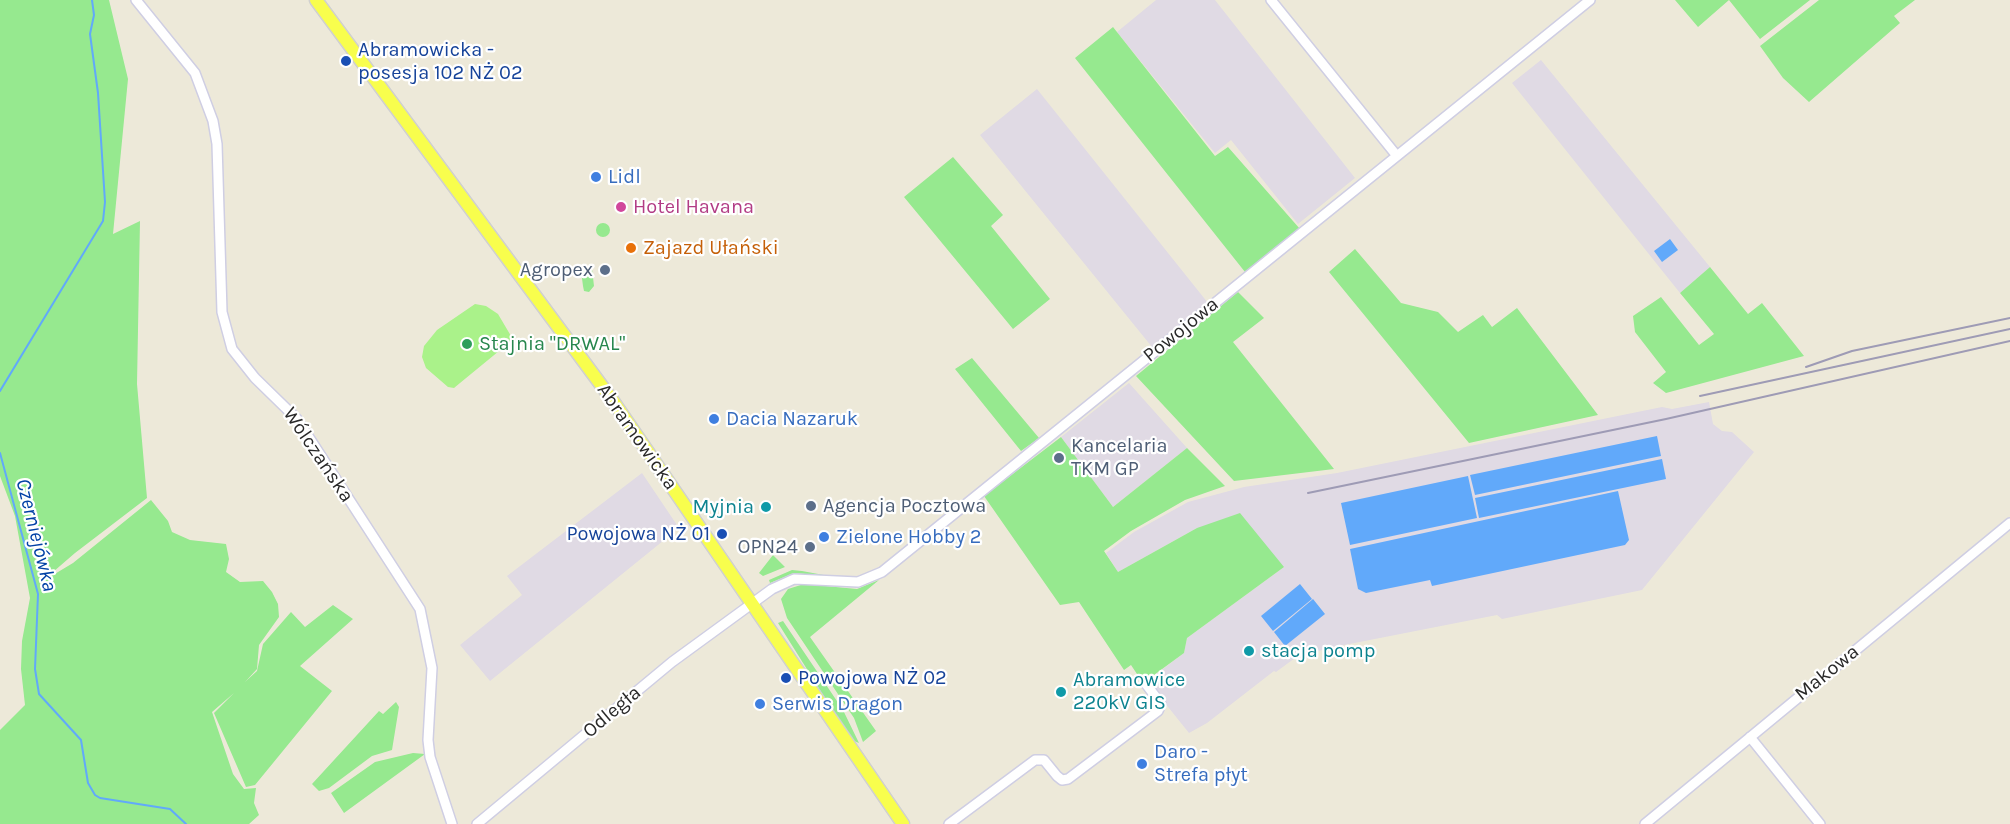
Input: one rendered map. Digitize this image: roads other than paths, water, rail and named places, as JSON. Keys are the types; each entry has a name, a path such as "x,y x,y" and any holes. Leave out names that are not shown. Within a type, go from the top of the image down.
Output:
{"main road":[{"name":"Abramowicka","path":"316,0 600,382 903,824"}],"street":[{"name":"Wólczańska","path":"136,0 195,73 213,121 217,144 216,188 222,312 232,349 255,378 297,419 420,609 432,668 428,740 430,758 452,824"},
{"path":"1270,0 1397,156"},
{"name":"Powojowa","path":"751,603 777,585 795,579 854,583 879,574 1590,0"},
{"name":"Makowa","path":"1645,824 2010,523"},
{"name":"Odległa","path":"477,824 672,662 751,603"},
{"path":"949,824 1035,760 1044,760 1062,780 1068,779 1158,711 1161,704 1146,684"},
{"path":"1750,737 1820,824"}],"water":[{"path":"1670,239 1678,250 1662,262 1654,251"},
{"path":"1657,436 1661,456 1475,495 1470,475"},
{"path":"1662,459 1666,479 1479,518 1475,498"},
{"path":"1468,476 1477,518 1350,545 1341,503"},
{"path":"1618,491 1629,540 1625,545 1432,586 1430,580 1366,593 1358,589 1350,549"},
{"path":"1300,584 1312,599 1273,631 1261,616"},
{"path":"1313,599 1325,614 1285,646 1274,632"}],"waterway":[{"name":"Czerniejówka","path":"0,391 103,221 105,202 98,93 90,34 94,15 92,0"},
{"name":"Czerniejówka","path":"0,453 38,594 35,669 39,694 81,740 88,783 95,795 100,798 170,809 186,824"}],"railway":[{"path":"1806,367 1852,351 2010,318"},
{"path":"1700,396 2010,329"},
{"path":"1308,493 1666,419 2010,341"}],"place":[{"name":"Abramowicka - posesja 102 NŻ 02","path":"346,61"},
{"name":"Lidl","path":"596,177"},
{"name":"Hotel Havana","path":"621,207"},
{"name":"Zajazd Ułański","path":"631,248"},
{"name":"Agropex","path":"605,270"},
{"name":"Stajnia \"DRWAL\"","path":"467,344"},
{"name":"Dacia Nazaruk","path":"714,419"},
{"name":"Kancelaria TKM GP","path":"1059,458"},
{"name":"Agencja Pocztowa","path":"811,506"},
{"name":"Myjnia","path":"766,507"},
{"name":"Powojowa NŻ 01","path":"722,534"},
{"name":"Zielone Hobby 2","path":"824,537"},
{"name":"OPN24","path":"810,547"},
{"name":"stacja pomp","path":"1249,651"},
{"name":"Powojowa NŻ 02","path":"786,678"},
{"name":"Abramowice 220kV GIS","path":"1061,692"},
{"name":"Serwis Dragon","path":"760,704"},
{"name":"Daro - Strefa płyt","path":"1142,764"}]}
